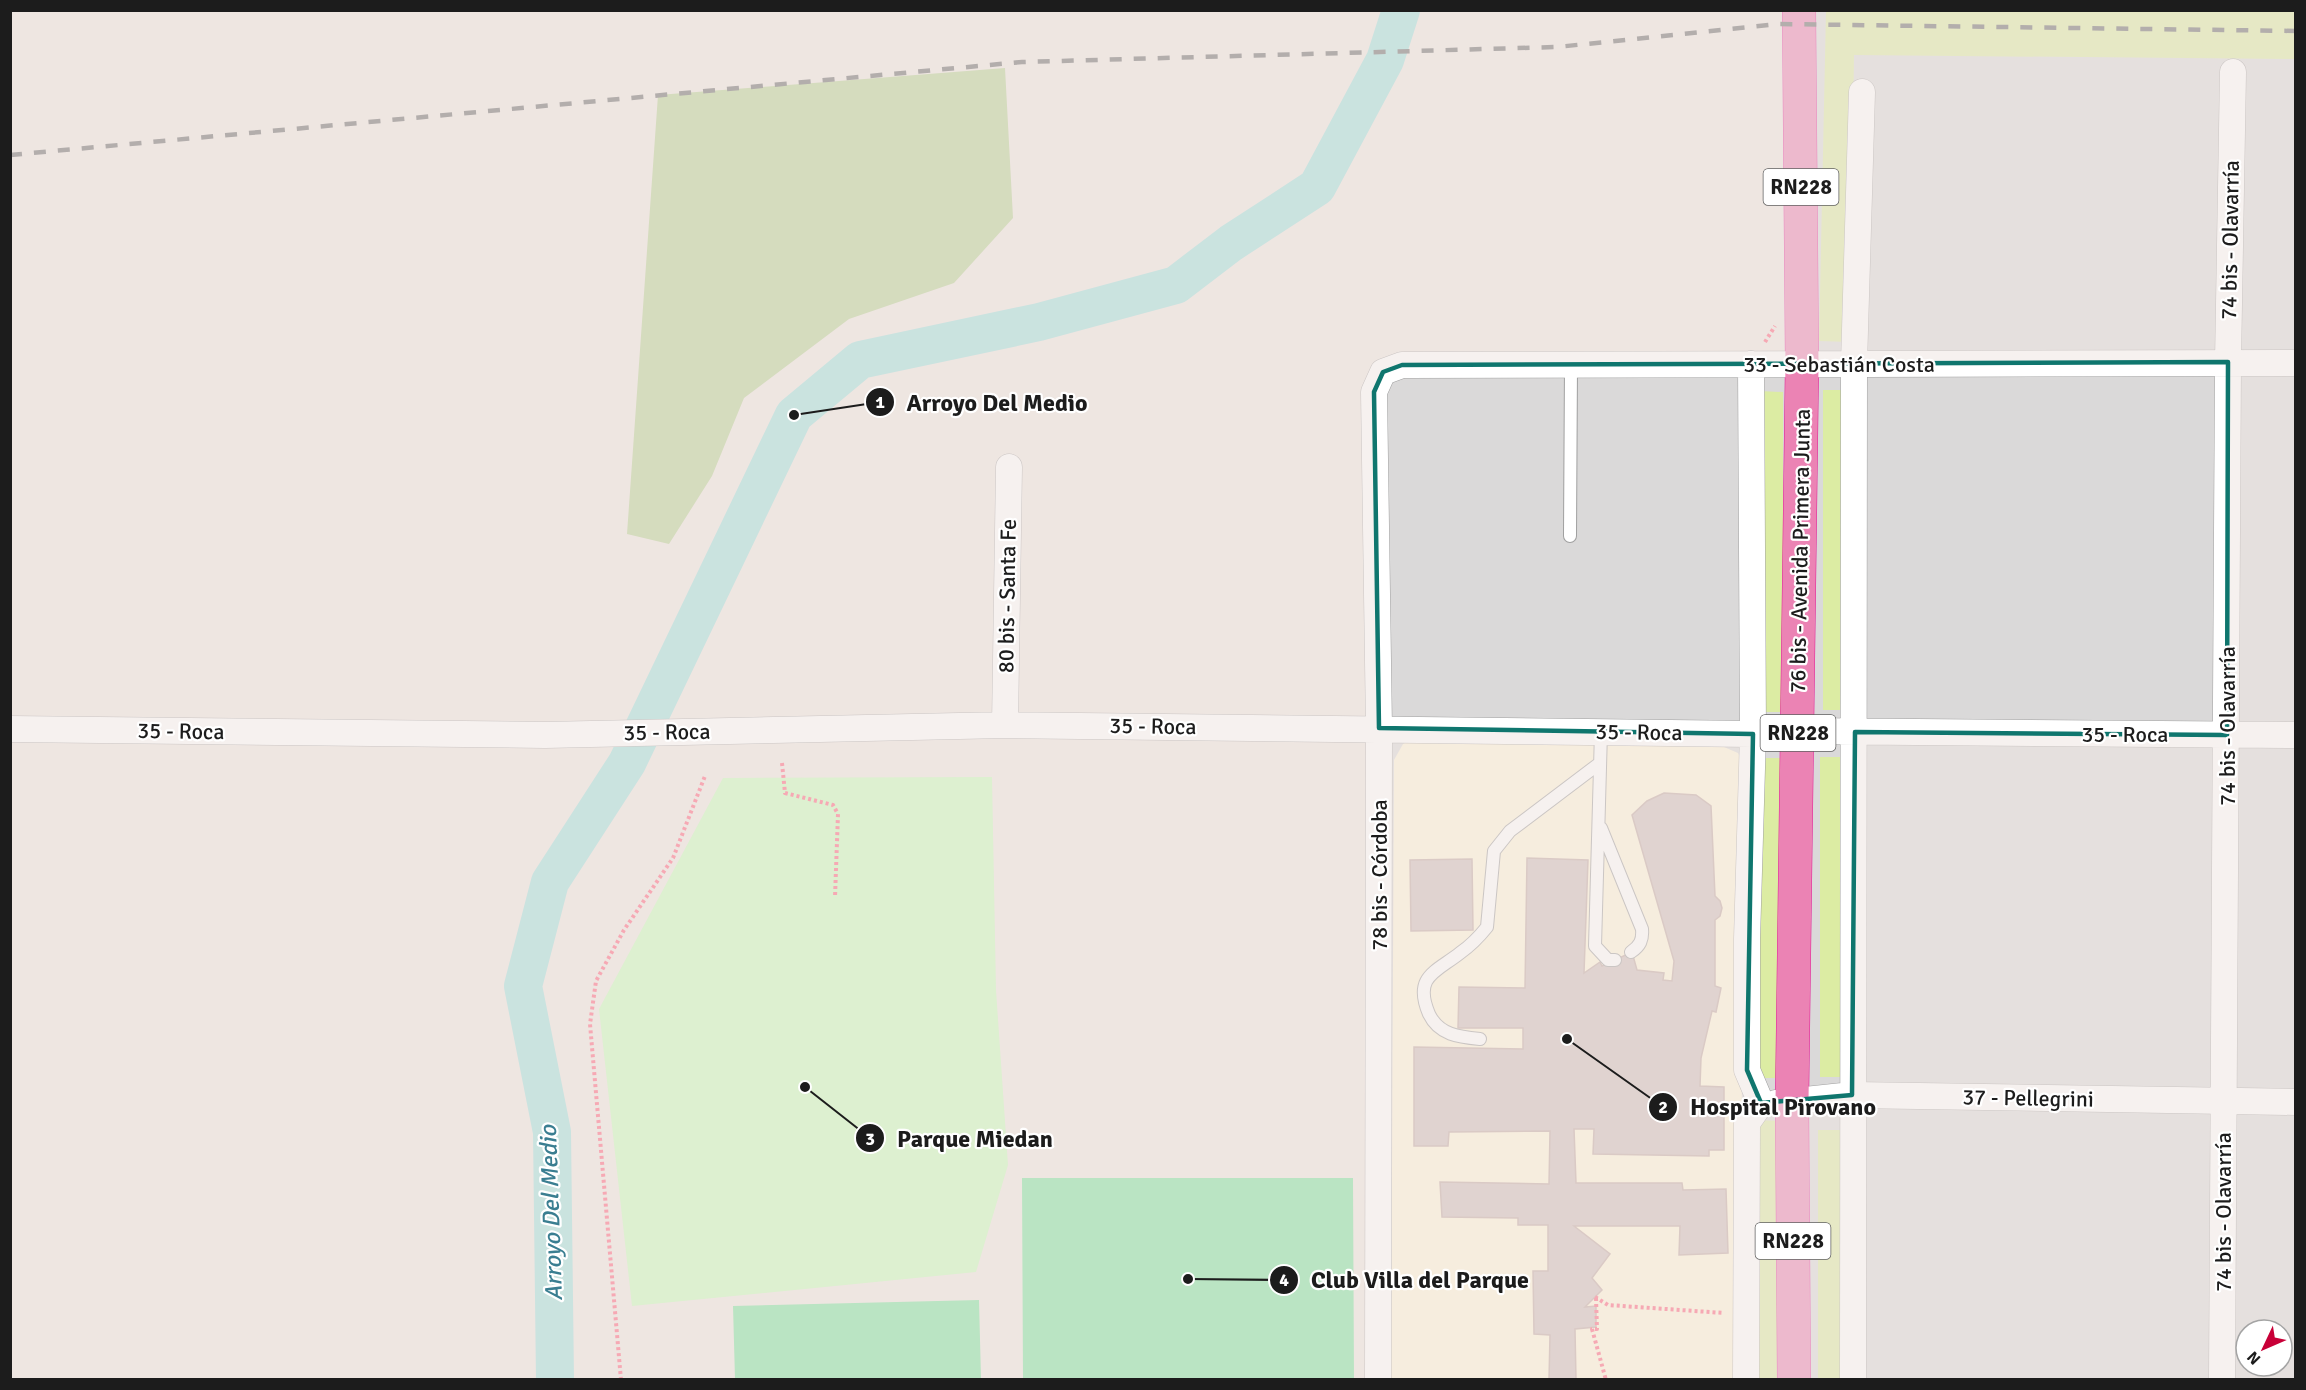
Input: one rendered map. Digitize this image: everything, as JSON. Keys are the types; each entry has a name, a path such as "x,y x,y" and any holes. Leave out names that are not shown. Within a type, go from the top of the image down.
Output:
{"highway":[{"name":"76 bis - Avenida Primera Junta","path":"1794,1380 1776,1103 1798,731 1802,364 1799,10"}],"street":[{"name":"74 bis - Olavarría","path":"2222,1380 2228,362 2233,72"},
{"path":"1853,1380 1854,364 1862,92"},
{"name":"33 - Sebastián Costa","path":"1383,372 1402,365 2295,363"},
{"name":"76 bis - Avenida Primera Junta","path":"1746,1380 1747,1123 1776,1103 1747,1070 1747,939 1752,735 1751,364"},
{"name":"78 bis - Córdoba","path":"1378,1380 1379,728 1374,392 1383,372"},
{"name":"80 bis - Santa Fe","path":"1005,725 1009,467"},
{"name":"35 - Roca","path":"10,729 545,735 1005,725 1379,728 1752,735 1798,731 2295,735"},
{"name":"37 - Pellegrini","path":"1776,1103 1852,1095 2295,1102"}],"lane":[{"path":"1570,536 1571,365"},
{"path":"1601,732 1595,946 1608,960 1616,960"},
{"path":"1480,1039 1455,1037 1442,1030 1431,1018 1424,1001 1425,982 1437,967 1459,954 1487,927 1494,851 1510,831 1600,763"},
{"path":"1598,822 1642,929 1642,938 1637,948 1631,952"}],"path":[{"path":"782,763 786,794 832,805 838,814 835,897"},
{"path":"621,1380 590,1024 596,981 624,930 673,858 705,776"},
{"path":"1606,1380 1592,1329 1597,1329 1595,1297 1608,1305 1746,1315"}],"highlighted area":[{"path":"2228,362 2227,735 1855,732 1852,1095 1761,1103 1747,1070 1753,734 1379,728 1374,392 1383,372 1402,365"}],"shaded area":[{"path":"1799,11 2295,11 2295,1379 1378,1379 1383,372 1802,364"},
{"path":"1417,736 1724,747 1738,753 1743,764 1741,1314 1738,1379 1391,1380 1394,760 1403,744"}],"green space":[{"path":"1826,11 2295,11 2295,59 1854,55 1850,342 1819,341"},
{"path":"1005,68 1013,218 954,283 849,319 744,398 712,476 669,544 627,534 658,95"},
{"path":"1823,390 1847,390 1847,710 1823,710"},
{"path":"1759,391 1783,392 1783,712 1758,712"},
{"path":"1820,757 1845,757 1844,1077 1820,1077"},
{"path":"1756,758 1780,758 1780,1078 1756,1078"},
{"path":"992,777 996,990 1008,1165 976,1272 632,1306 599,1009 723,778"},
{"path":"1756,1120 1780,1121 1780,1379 1755,1380"},
{"path":"1818,1130 1843,1130 1843,1379 1818,1380"},
{"path":"1022,1178 1353,1178 1354,1379 1023,1379"},
{"path":"979,1300 981,1379 735,1379 733,1306"}],"building":[{"path":"1664,793 1696,795 1711,806 1715,896 1722,908 1720,916 1715,920 1715,986 1721,988 1716,1012 1712,1011 1701,1058 1700,1086 1724,1087 1724,1150 1709,1150 1709,1156 1593,1154 1594,1129 1574,1129 1576,1183 1682,1183 1683,1190 1726,1189 1728,1253 1679,1255 1680,1226 1574,1226 1610,1254 1592,1278 1602,1290 1585,1307 1596,1306 1596,1327 1575,1329 1576,1380 1549,1380 1550,1335 1534,1334 1533,1271 1548,1271 1548,1225 1518,1225 1518,1218 1442,1217 1440,1182 1549,1184 1550,1131 1449,1132 1448,1146 1414,1146 1414,1047 1523,1049 1523,1028 1458,1028 1459,987 1525,988 1527,858 1588,860 1584,973 1600,962 1602,966 1632,952 1637,970 1664,973 1663,980 1672,981 1674,961 1632,815 1647,801"},
{"path":"1472,859 1473,930 1411,931 1410,860"}],"waterway":[{"name":"Arroyo Del Medio","path":"555,1380 552,1132 523,986 550,882 627,763 794,415 860,360 1039,322 1176,285 1231,243 1317,187 1385,60 1401,10"}],"railway":[{"path":"10,155 1022,62 1557,47 1779,24 2296,31"}],"place":[{"name":"Arroyo Del Medio","path":"794,415"},
{"name":"Hospital Pirovano","path":"1567,1039"},
{"name":"Parque Miedan","path":"805,1087"},
{"name":"Club Villa del Parque","path":"1188,1279"}]}
